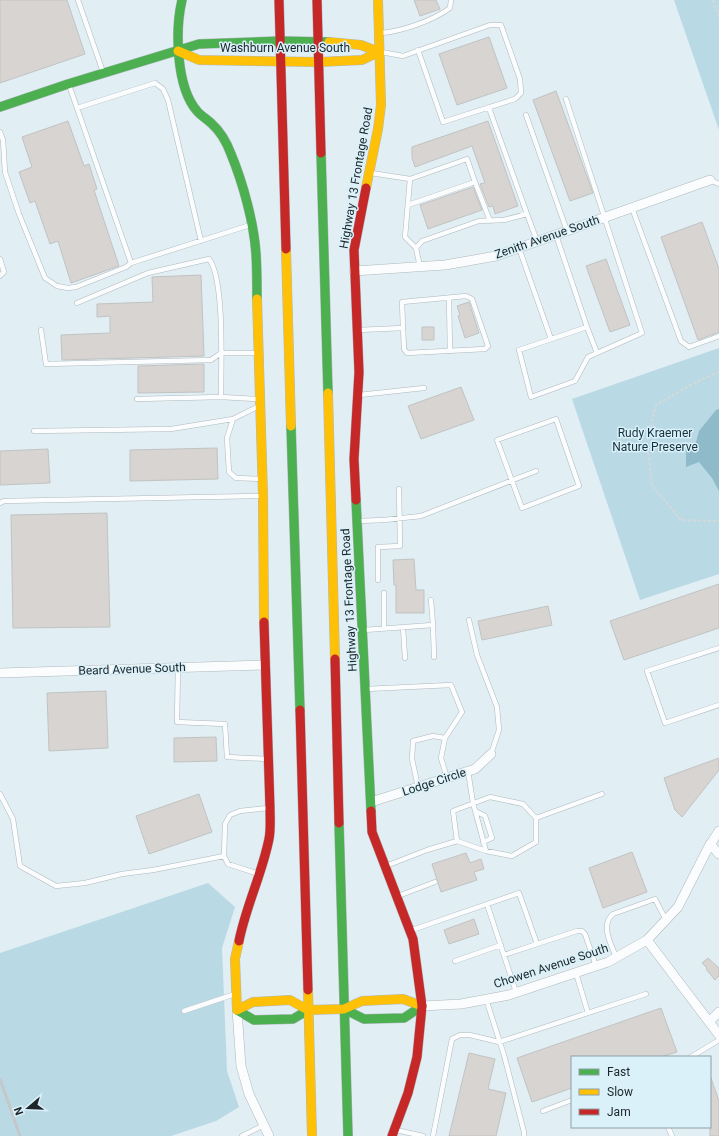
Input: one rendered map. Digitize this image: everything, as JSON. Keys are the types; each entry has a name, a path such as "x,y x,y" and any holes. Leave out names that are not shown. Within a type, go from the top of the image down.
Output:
{"main road":[{"path":"182,0 179,10 178,51 186,93 196,110 223,138 232,155 252,225 256,253 263,496 265,665 270,808 269,838 260,874 241,929 235,960 237,1010 253,1002 290,1000 308,1010"},
{"path":"279,0 312,1136"},
{"path":"316,0 319,62 348,1136"},
{"name":"Highway 13 Frontage Road","path":"378,0 381,105 378,129 354,250 359,372 354,460 372,802 372,832 413,939 422,1006 417,1057 408,1093 393,1133"},
{"name":"Washburn Avenue South","path":"0,107 68,84 199,44 318,41 361,45 379,52"},
{"name":"Washburn Avenue South","path":"178,51 199,60 280,62 362,60 379,52"},
{"name":"Chowen Avenue South","path":"237,1010 254,1020 293,1019 308,1010 344,1009 362,1001 403,999 422,1006"},
{"name":"Chowen Avenue South","path":"344,1009 364,1019 404,1018 422,1006"}],"street":[{"name":"Zenith Avenue South","path":"354,271 445,265 496,256 632,208 715,182"},
{"name":"Beard Avenue South","path":"0,672 265,665"},
{"name":"Lodge Circle","path":"372,802 475,769 491,754"},
{"name":"Chowen Avenue South","path":"422,1006 461,1004 516,992 596,966 647,940 678,907 710,844 719,831"},
{"path":"710,844 719,854"},
{"path":"647,940 719,1035"},
{"path":"237,1010 241,1066 249,1094 269,1136"},
{"path":"709,1022 719,1012"}],"lane":[{"path":"78,0 104,73"},
{"path":"379,33 395,32 441,15 450,8 452,0"},
{"path":"379,52 403,56 418,50 490,25 501,25 520,79 521,93 515,99 443,122 418,50"},
{"path":"77,108 155,83 163,89 168,100 202,241"},
{"path":"68,84 131,263"},
{"path":"566,99 642,333 588,357 575,381 531,397 519,350 587,327"},
{"path":"489,108 537,242"},
{"path":"526,115 567,231"},
{"path":"0,132 3,140 5,172 19,214 45,278 58,286 68,288 76,287 126,268 131,263 252,225"},
{"path":"369,173 410,180 467,158 490,221"},
{"path":"410,180 405,237 416,248 420,266"},
{"path":"408,205 475,182"},
{"path":"632,208 681,342 689,347 719,336"},
{"path":"416,248 422,241 479,221 504,220 527,214"},
{"path":"556,235 597,353"},
{"path":"519,248 551,339"},
{"path":"0,259 4,272 0,276"},
{"path":"77,303 148,272 209,259 213,265 220,302 221,398"},
{"path":"466,296 472,299 488,346 485,349 407,352 404,349 402,302 449,298 466,296"},
{"path":"449,298 450,351"},
{"path":"357,331 403,328"},
{"path":"41,330 46,364 211,360 221,353 258,353"},
{"path":"357,395 424,388"},
{"path":"137,399 221,398 260,402"},
{"path":"34,431 171,429 233,419 260,402"},
{"path":"233,419 227,438 229,472 236,478 262,479"},
{"path":"556,420 579,486 522,508 512,480 497,440 556,420"},
{"path":"357,521 420,516 536,471"},
{"path":"378,580 378,547 400,546 399,489"},
{"path":"0,503 4,501 263,496"},
{"path":"384,593 384,628"},
{"path":"431,600 434,657"},
{"path":"469,620 477,655 497,707 499,730 491,754"},
{"path":"363,630 433,625"},
{"path":"403,627 405,658"},
{"path":"719,648 647,671 665,723 719,705"},
{"path":"178,668 177,722 225,724 227,757 269,759"},
{"path":"366,689 451,685 462,712 446,738 441,758 447,778"},
{"path":"418,787 412,759 413,741 433,736 446,738"},
{"path":"468,771 473,803 486,851"},
{"path":"0,794 13,819 20,866 56,886 85,883 122,874 160,869 224,856"},
{"path":"536,818 602,794"},
{"path":"385,866 427,850 457,841 486,851 512,856 536,842 536,818 523,804 490,797 453,811 457,841"},
{"path":"260,874 228,864 224,856 225,824 230,815 240,811 270,808"},
{"path":"475,811 485,816 492,838 483,842"},
{"path":"397,897 435,882"},
{"path":"410,931 519,893 537,944"},
{"path":"616,957 607,932 608,917 655,899 666,920"},
{"path":"487,904 516,992"},
{"path":"504,955 577,931 582,931 585,934 596,966"},
{"path":"454,961 501,945"},
{"path":"576,973 588,1013"},
{"path":"184,1011 236,994"},
{"path":"433,1136 452,1039 460,1035 470,1035 499,1042 646,994"},
{"path":"486,999 524,1136"},
{"path":"693,1056 719,1040"},
{"path":"543,1111 571,1100"},
{"path":"242,1136 264,1125"},
{"path":"393,1133 423,1136"}],"path":[{"path":"714,0 719,17"},
{"path":"719,372 696,382 656,405 647,442 652,485 681,520 719,520"}],"green space":[{"path":"674,0 719,0 719,130"},
{"name":"Rudy Kraemer Nature Preserve","path":"719,348 719,574 640,600 572,399"},
{"path":"208,883 235,907 222,948 227,1071 239,1107 216,1121 171,1136 0,1136 0,953"}],"shaded area":[{"path":"719,409 719,491 712,478 699,462 686,467 686,447 696,442 699,431 716,410"}],"building":[{"path":"0,0 67,0 85,54 0,83"},
{"path":"414,0 436,0 440,9 420,16"},
{"path":"489,37 507,88 457,105 439,54"},
{"path":"556,91 593,193 570,201 533,100"},
{"path":"68,121 84,166 89,164 97,189 94,190 119,266 71,283 58,241 50,244 35,201 30,203 19,172 32,167 22,137"},
{"path":"488,121 518,206 495,214 493,206 489,207 480,184 485,183 472,146 415,167 412,158 412,147"},
{"path":"473,187 482,210 428,229 420,205"},
{"path":"702,222 719,269 719,332 698,340 661,237"},
{"path":"606,259 630,325 610,332 586,266"},
{"path":"201,275 204,356 62,360 61,335 110,333 110,316 97,317 97,304 153,302 152,277"},
{"path":"469,302 479,333 465,338 458,316 460,315 457,306"},
{"path":"422,327 434,327 434,340 422,340"},
{"path":"204,364 204,392 138,393 138,366"},
{"path":"461,387 474,420 421,439 408,406"},
{"path":"217,448 218,479 130,481 130,450"},
{"path":"48,449 50,483 0,485 0,451"},
{"path":"107,513 110,627 13,628 11,515"},
{"path":"414,559 416,590 424,590 424,613 396,613 396,585 394,585 393,560"},
{"path":"719,584 719,628 624,660 610,621"},
{"path":"548,606 552,625 482,640 478,621"},
{"path":"106,691 108,748 49,751 47,693"},
{"path":"216,737 217,761 174,762 174,738"},
{"path":"719,758 719,770 682,817 675,810 664,778"},
{"path":"199,794 212,832 149,854 136,816"},
{"path":"632,852 647,892 603,908 589,868"},
{"path":"466,853 470,863 481,859 484,869 474,872 477,880 441,892 432,864"},
{"path":"474,919 479,934 449,944 444,930"},
{"path":"708,958 719,968 719,976 715,980 702,963"},
{"path":"661,1008 677,1052 664,1056 571,1056 571,1088 532,1102 517,1058"},
{"path":"469,1053 495,1059 488,1089 506,1093 496,1136 449,1136"},
{"path":"711,1078 719,1101 719,1136 710,1136"}],"railway":[{"path":"0,1079 20,1136"}],"traffic: fast":[{"path":"182,0 178,27 181,73 190,101 197,111 214,126 223,137 240,178 255,242 257,299"},
{"path":"0,107 68,84 199,44 280,41 329,42"},
{"path":"321,153 328,393"},
{"path":"291,426 300,710"},
{"path":"356,500 371,811"},
{"path":"339,823 348,1136"},
{"path":"344,1009 364,1019 404,1018 422,1006"},
{"path":"237,1010 254,1020 293,1019 308,1010"}],"traffic: slow":[{"path":"366,188 378,129 381,105 378,0"},
{"path":"329,42 361,45 379,52"},
{"path":"178,51 199,60 319,62 362,60 379,52"},
{"path":"286,249 291,426"},
{"path":"257,299 263,496 264,622"},
{"path":"328,393 335,659"},
{"path":"237,1010 235,959 239,941"},
{"path":"308,990 312,1136"},
{"path":"237,1010 253,1002 290,1000 308,1010 344,1009 362,1001 403,999 422,1006"}],"traffic: jam":[{"path":"279,0 286,249"},
{"path":"317,0 321,153"},
{"path":"356,500 354,459 359,372 354,250 366,188"},
{"path":"239,941 266,852 270,831 264,622"},
{"path":"335,659 339,823"},
{"path":"300,710 308,990"},
{"path":"371,811 372,832 413,939 422,1006 417,1057 408,1093 392,1136"}]}
